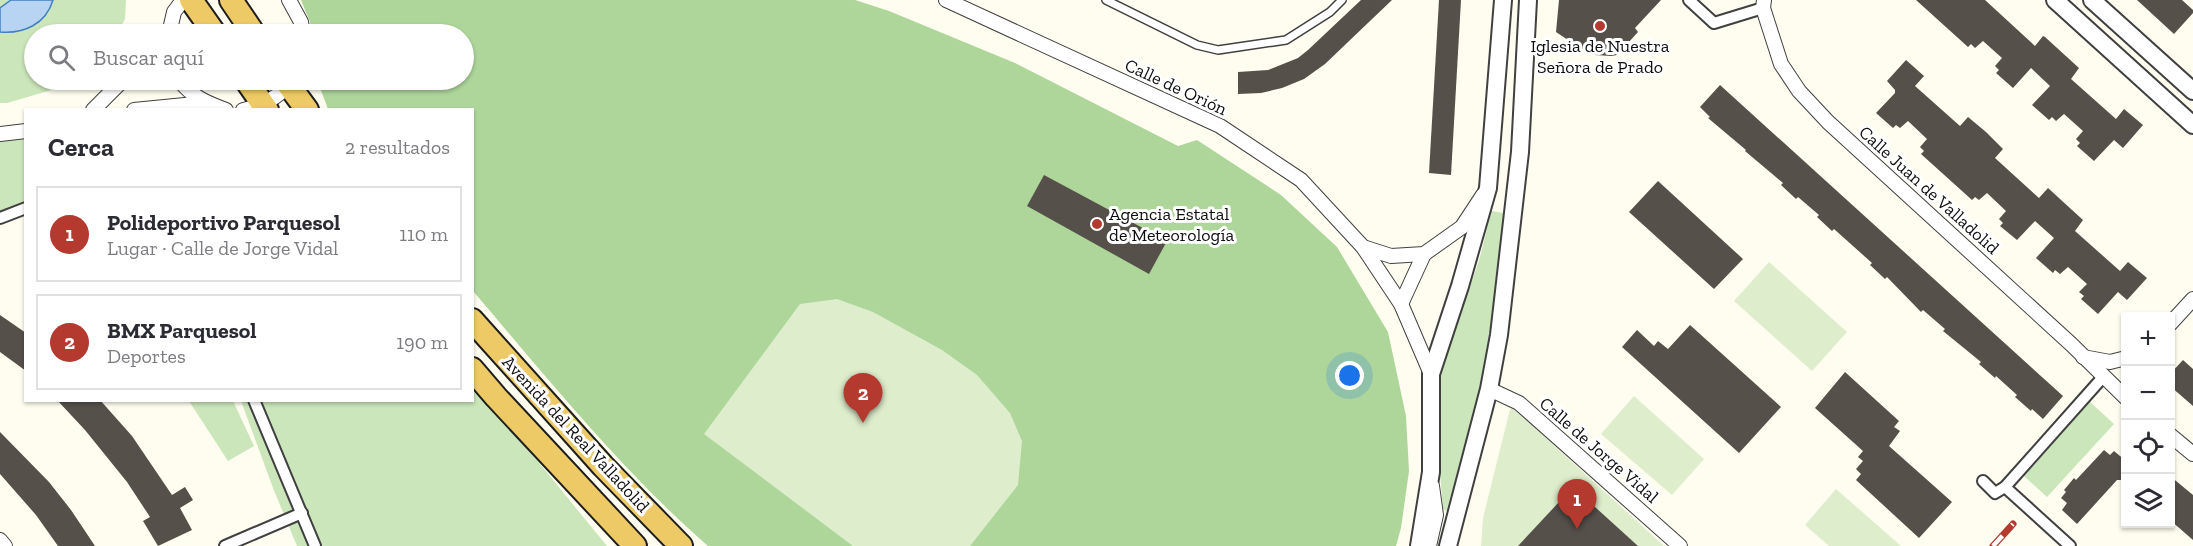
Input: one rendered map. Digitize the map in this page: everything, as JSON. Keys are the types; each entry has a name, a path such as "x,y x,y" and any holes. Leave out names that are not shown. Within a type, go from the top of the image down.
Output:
{"highway":[{"path":"191,0 208,24"},
{"path":"231,0 247,24"},
{"path":"250,90 258,108"},
{"path":"294,90 306,108"},
{"name":"Avenida del Real Valladolid","path":"474,322 603,466 681,546"},
{"name":"Avenida del Real Valladolid","path":"474,371 635,546"}],"street":[{"path":"170,24 174,12 183,0"},
{"path":"289,0 301,24"},
{"name":"Calle de Orión","path":"946,0 1220,126 1301,180 1363,247 1401,304 1431,374"},
{"path":"1429,546 1436,515 1431,472 1431,374 1460,286 1488,188 1503,0"},
{"path":"1453,541 1499,335 1513,229 1520,152 1528,0"},
{"name":"Calle Juan de Valladolid","path":"1689,0 1714,23 1763,4 1781,64 1798,91 1877,168 2121,393"},
{"path":"2055,0 2193,125"},
{"path":"2092,0 2193,91"},
{"path":"95,108 113,90"},
{"path":"188,90 205,103 220,108"},
{"path":"258,108 278,95 282,90"},
{"path":"154,108 205,103"},
{"path":"0,134 24,131"},
{"path":"1401,304 1424,254 1462,227 1488,188"},
{"path":"0,218 24,209"},
{"name":"Calle de Orión","path":"1363,247 1391,256 1424,254"},
{"path":"2175,319 2193,299"},
{"path":"2083,357 2110,362 2121,359"},
{"path":"1983,481 1995,493 2005,487 2103,377"},
{"name":"Calle de Jorge Vidal","path":"1489,388 1519,403 1680,546"},
{"path":"255,402 315,546"},
{"path":"2175,438 2193,454"},
{"path":"1419,546 1431,472"},
{"path":"2005,487 2070,546"},
{"path":"225,546 302,513"},
{"path":"0,540 5,546"}],"lane":[{"path":"1106,0 1197,45 1218,50 1286,40 1330,12 1342,0"}],"green space":[{"path":"0,0 126,0 125,19 122,24 24,24 24,90 51,90 0,103"},
{"path":"301,0 855,0 889,11 1015,63 1178,146 1197,140 1281,195 1337,247 1388,332 1406,416 1409,471 1401,528 1396,546 708,546 615,455 474,292 474,108 328,108 321,90 474,90 474,24 310,24"},
{"path":"24,135 24,208 0,218 0,139"},
{"path":"1491,211 1504,213 1494,312 1481,385 1449,512 1443,509 1438,456 1439,385 1450,341 1479,260"},
{"path":"1769,262 1847,332 1812,371 1734,301"},
{"path":"837,299 873,312 942,350 977,375 1010,413 1022,441 1018,485 970,546 853,546 704,434 800,304"},
{"path":"474,383 607,546 297,546 241,402 474,402"},
{"path":"1634,396 1704,459 1672,495 1601,434"},
{"path":"190,402 233,402 254,446 228,461"},
{"path":"2090,402 2114,424 2047,497 2024,476"},
{"path":"1513,408 1664,546 1481,546 1483,518 1510,409"},
{"path":"1836,489 1901,546 1829,546 1805,525"}],"water":[{"path":"11,0 53,0 50,8 39,21 35,24 24,24 24,29 17,31 0,32 0,8"}],"building":[{"path":"1361,0 1392,0 1325,64 1304,79 1261,93 1238,94 1238,72 1268,70 1298,58"},
{"path":"1439,0 1461,0 1451,175 1429,173"},
{"name":"Iglesia de Nuestra Señora de Prado","path":"1559,0 1661,0 1635,28 1638,32 1617,55 1611,56 1595,55 1583,50 1556,32"},
{"path":"1916,0 1985,0 2035,46 2043,36 2045,37 2079,68 2071,79 2116,119 2124,109 2143,125 2123,148 2114,140 2094,161 2077,146 2080,143 2076,139 2083,131 2064,114 2056,121 2052,117 2049,120 2032,105 2050,86 2031,68 2013,88 1996,73 1999,70 1995,66 2002,58 1983,41 1975,48 1971,44 1968,47"},
{"path":"2137,0 2182,0 2193,10 2193,13 2174,34"},
{"path":"1906,60 1924,76 1915,86 1960,126 1968,117 1986,132 2003,149 1995,158 2039,198 2048,188 2083,220 2075,231 2120,271 2128,262 2147,278 2127,300 2118,292 2098,314 2081,299 2084,296 2079,292 2087,284 2068,267 2060,274 2055,270 2053,273 2036,258 2054,238 2035,221 2017,240 2000,226 2003,223 1999,219 2006,211 1987,193 1979,200 1975,197 1972,200 1921,154 1924,151 1920,147 1927,139 1908,121 1900,128 1896,125 1893,128 1876,113 1895,93 1887,81"},
{"path":"1720,85 2063,396 2043,419 2015,397 2017,395 1943,331 1945,329 1923,310 1921,312 1887,277 1885,279 1870,265 1872,263 1834,229 1832,231 1817,217 1819,215 1798,197 1796,199 1781,185 1783,183 1708,118 1710,117 1700,107"},
{"name":"Agencia Estatal de Meteorología","path":"1044,175 1167,241 1149,274 1027,206"},
{"path":"1658,181 1743,259 1714,289 1629,212"},
{"path":"0,315 24,332 24,370 0,352"},
{"path":"1690,325 1781,407 1739,453 1622,347 1637,330 1654,346 1658,341 1668,349"},
{"path":"2183,360 2193,369 2193,406 2175,390 2175,369"},
{"path":"1845,372 1899,421 1894,427 1900,431 1889,446 1952,502 1919,538 1856,480 1861,474 1856,469 1863,461 1858,457 1863,451 1815,408"},
{"path":"59,402 102,402 132,436 172,495 185,487 193,500 180,508 192,530 158,546 143,521 150,517 127,482"},
{"path":"0,432 49,482 95,546 58,546 36,515 0,474"},
{"path":"2104,450 2110,455 2114,451 2121,457 2121,480 2117,480 2077,524 2062,510 2067,503 2061,498 2066,492 2064,490 2074,478 2076,480"},
{"path":"2175,480 2193,495 2193,540 2175,524"},
{"path":"1573,487 1638,546 1518,546"}],"railway":[{"path":"1993,546 2013,524"}],"place":[{"name":"Iglesia de Nuestra Señora de Prado","path":"1600,26"},
{"name":"Agencia Estatal de Meteorología","path":"1097,224"},
{"name":"BMX Parquesol","path":"863,423"},
{"name":"Polideportivo Parquesol","path":"1577,529"}]}
